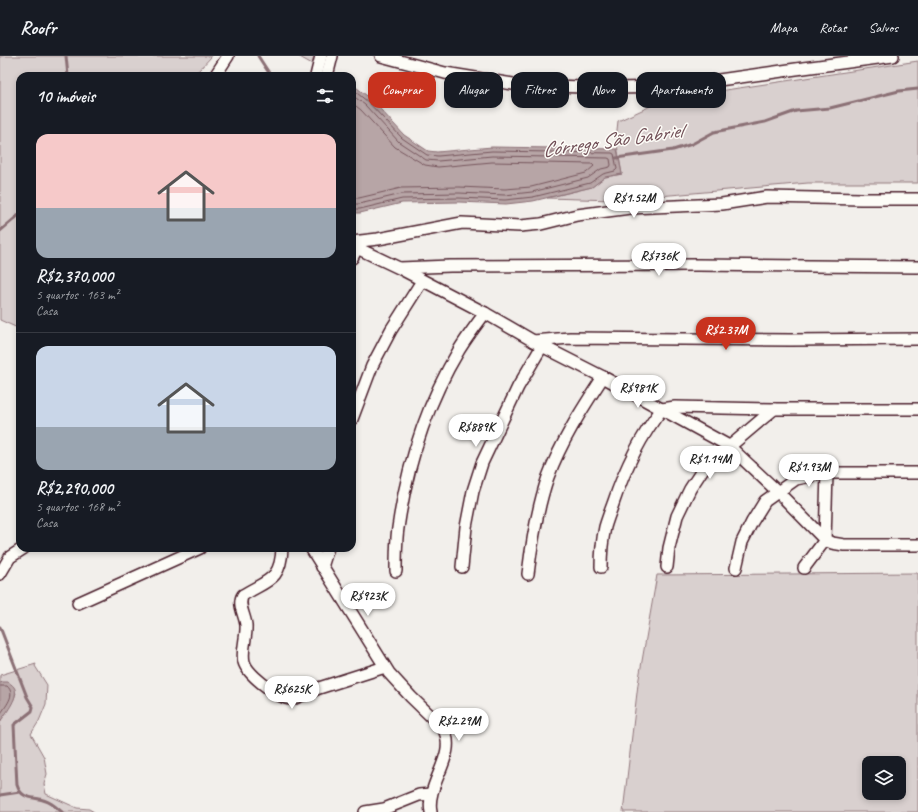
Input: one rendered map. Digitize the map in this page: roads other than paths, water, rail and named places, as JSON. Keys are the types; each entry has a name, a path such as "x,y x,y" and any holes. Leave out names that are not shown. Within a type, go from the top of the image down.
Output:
{"street":[{"path":"218,72 228,56"},
{"path":"317,72 321,56"},
{"path":"328,72 332,56"},
{"path":"381,56 445,73 518,85 616,88 670,87 893,56"},
{"path":"356,247 378,239 462,223 520,226 541,224 577,215 630,208 722,204 767,197 918,199"},
{"path":"356,249 399,268 485,313 537,344 603,377 729,446 778,492 825,540 832,544 918,544"},
{"path":"399,268 450,266 918,267"},
{"path":"356,408 372,366 391,330 422,281"},
{"path":"396,571 398,530 404,493 413,456 426,418 442,381 460,349 485,313"},
{"path":"537,344 570,338 783,340 918,338"},
{"path":"462,568 466,527 473,492 482,463 537,344"},
{"path":"528,574 538,512 549,476 563,444 583,408 603,377"},
{"path":"601,567 601,549 605,526 618,489 637,447 652,422 662,409 675,407 918,409"},
{"path":"667,567 669,548 677,516 690,489 703,469 774,409"},
{"path":"804,568 825,540 826,473"},
{"path":"736,568 742,542 765,501 796,479 826,473 918,474"},
{"path":"0,574 10,557 18,552"},
{"path":"78,603 191,552"},
{"path":"282,552 279,570 272,578 261,586 243,595 241,598 241,607 246,624 243,656 246,668 251,674 271,690 291,699 319,688 385,667"},
{"path":"313,552 385,667 411,697 443,728 446,734 448,740 447,747 444,760 431,794 431,812"},
{"path":"322,567 327,552"},
{"path":"365,812 384,809 419,795 431,794"}],"water":[{"path":"356,87 368,97 368,108 379,108 404,135 428,151 437,152 492,147 617,149 622,174 605,177 592,187 533,201 506,204 459,202 402,203 356,213"},
{"path":"8,682 14,687 15,697 0,722 0,683"}],"waterway":[{"path":"66,56 68,72"},
{"name":"Córrego São Gabriel","path":"258,56 268,72"},
{"name":"Córrego São Gabriel","path":"616,158 673,150 692,144 714,132 765,122 796,111 830,108 899,91 918,89"},
{"path":"0,231 16,217"},
{"path":"0,627 27,697 33,707 32,711 14,725 17,785 19,790 25,796 48,802 62,812"},
{"path":"0,795 20,792"}]}
